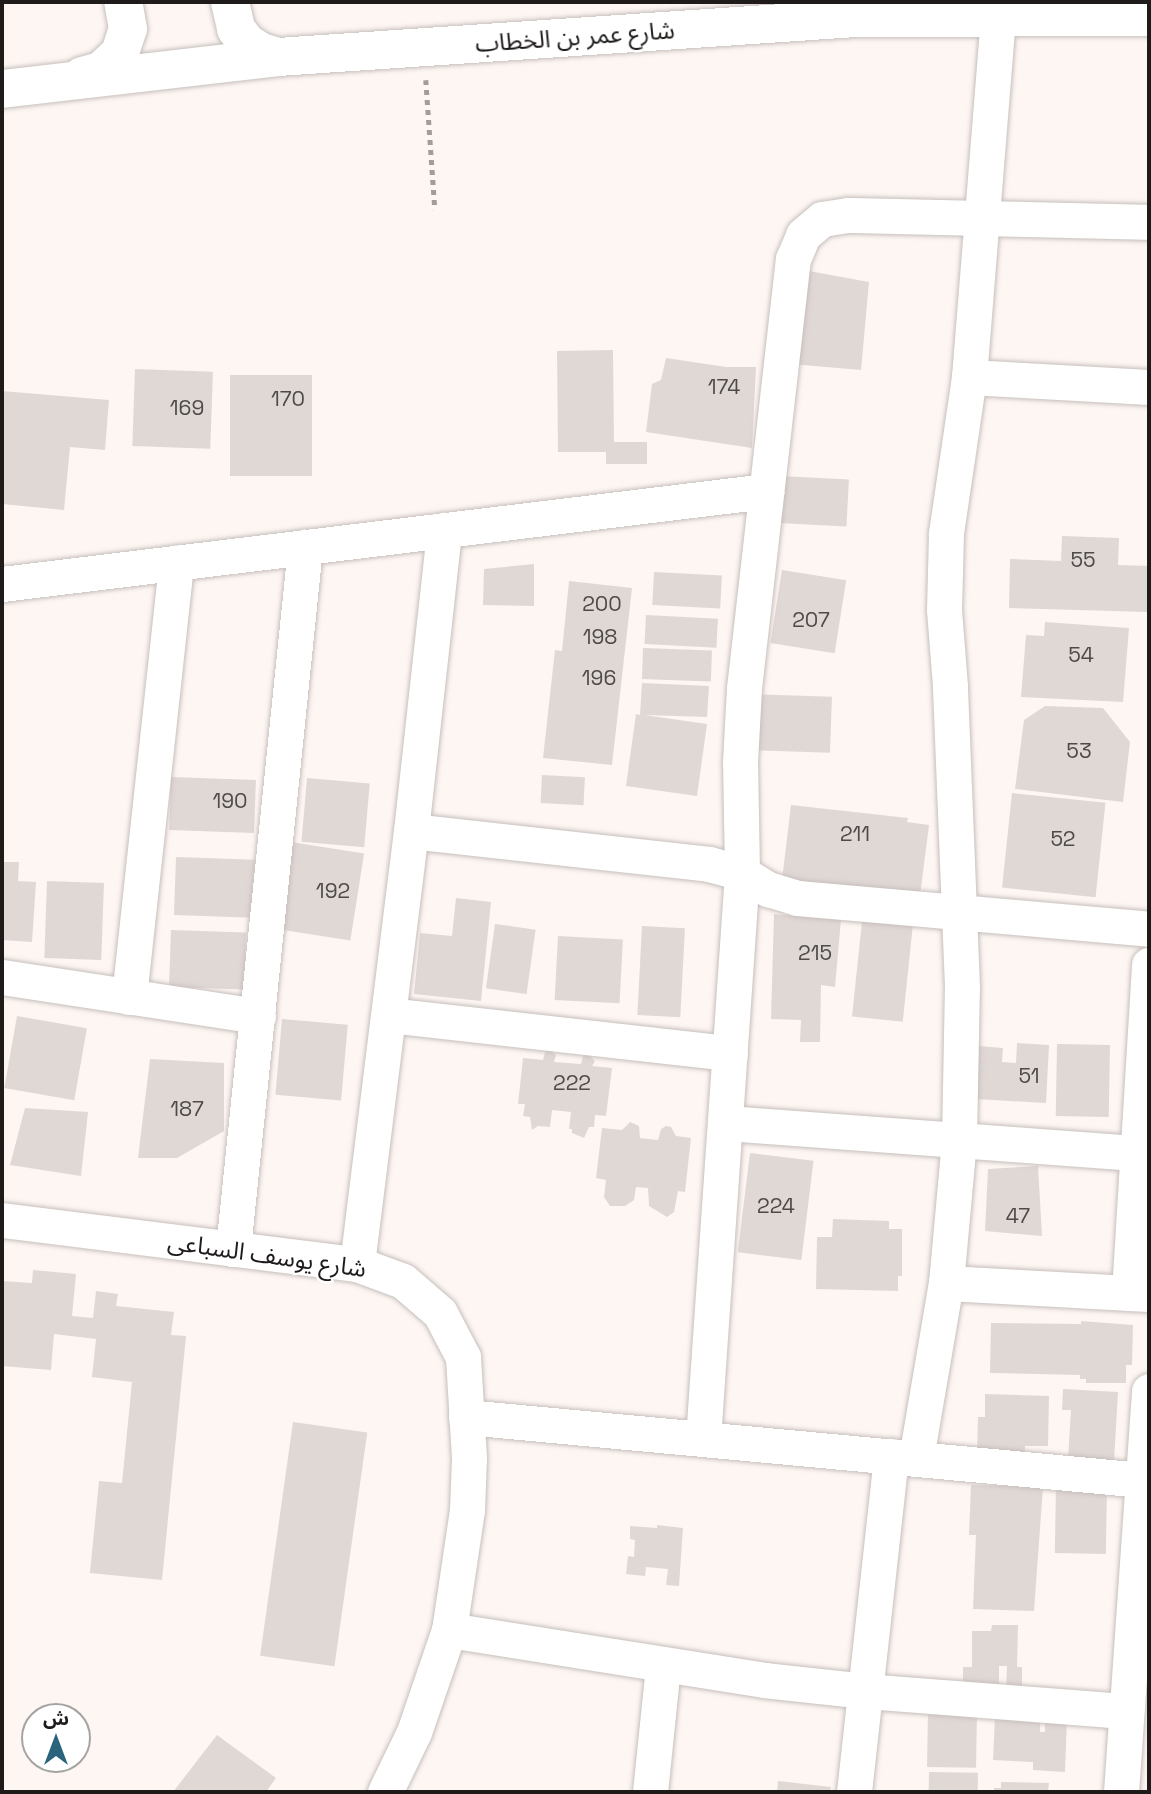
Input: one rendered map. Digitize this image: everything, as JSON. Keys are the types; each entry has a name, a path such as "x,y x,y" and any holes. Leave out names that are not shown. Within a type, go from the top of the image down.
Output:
{"street":[{"path":"77,78 101,71 120,53 128,29 123,2"},
{"path":"230,2 236,29 247,43 261,52 278,57"},
{"path":"854,1792 865,1691 904,1457 946,1283 959,1140 962,1063 960,911 944,610 946,533 969,377 998,15"},
{"name":"شارع عمر بن الخطاب","path":"2,89 77,78 278,57 856,18 998,15 1149,17"},
{"path":"703,1439 727,1122 742,873 741,725 793,259 803,235 822,219 848,215 1149,222"},
{"path":"969,377 1149,387"},
{"path":"2,584 766,491"},
{"path":"357,1264 411,831 444,530"},
{"path":"233,1249 305,547"},
{"path":"129,997 176,563"},
{"path":"411,831 674,859 742,873 768,889 798,898 1149,929"},
{"path":"946,1283 1139,1293 1138,1153 1146,1077 1149,965"},
{"path":"2,977 258,1016"},
{"path":"388,1015 730,1053"},
{"path":"727,1122 1138,1153"},
{"name":"شارع يوسف السباعى","path":"2,1220 357,1264 403,1281 440,1313 463,1357 470,1458 467,1510 449,1630 414,1732 385,1792"},
{"path":"1121,1792 1149,1391"},
{"path":"466,1417 1143,1480"},
{"path":"449,1630 663,1666 865,1691 1126,1711"},
{"path":"650,1792 663,1666"}],"path":[{"path":"424,47 435,210"}],"building":[{"path":"809,271 869,282 861,370 791,364"},
{"path":"613,350 614,442 647,442 647,464 606,464 606,452 558,452 557,351"},
{"path":"666,358 726,367 756,367 752,448 646,432 652,384 661,380"},
{"path":"135,369 213,372 210,449 132,446"},
{"path":"230,375 312,375 312,476 230,476"},
{"path":"2,391 109,400 105,450 70,447 64,510 2,504"},
{"path":"781,476 849,480 846,526 779,523"},
{"path":"1062,536 1119,538 1118,565 1149,566 1148,612 1009,608 1010,559 1061,561"},
{"path":"534,564 534,606 483,605 484,569"},
{"path":"782,570 846,580 835,653 770,643"},
{"path":"654,572 722,576 720,609 652,605"},
{"path":"569,581 632,588 612,765 543,758 555,650 562,651"},
{"path":"646,615 718,619 716,648 644,644"},
{"path":"1045,622 1129,628 1123,702 1021,697 1026,635 1044,636"},
{"path":"643,648 712,650 711,681 642,679"},
{"path":"642,683 709,686 707,717 644,715 707,724 697,796 626,786 636,714 640,715"},
{"path":"750,694 832,697 830,753 748,750"},
{"path":"1045,706 1103,708 1130,742 1123,802 1015,789 1024,720"},
{"path":"542,775 585,777 583,805 541,803"},
{"path":"171,777 256,780 254,833 169,830"},
{"path":"307,778 370,783 364,847 301,842"},
{"path":"1012,793 1105,803 1096,897 1002,887"},
{"path":"791,805 908,818 907,822 929,825 920,896 782,880"},
{"path":"291,842 364,854 350,940 277,929"},
{"path":"176,857 255,860 253,918 174,915"},
{"path":"2,862 19,862 18,881 36,882 32,942 2,940"},
{"path":"47,881 104,883 101,960 44,958"},
{"path":"456,898 491,902 481,1001 414,994 420,933 452,936"},
{"path":"863,912 914,917 903,1022 852,1016"},
{"path":"774,914 841,920 835,987 821,985 820,1042 800,1042 801,1020 771,1019"},
{"path":"495,924 536,930 527,994 486,988"},
{"path":"642,926 685,928 680,1017 637,1015"},
{"path":"171,930 246,933 244,990 169,987"},
{"path":"558,936 623,939 620,1003 555,1000"},
{"path":"17,1016 87,1028 74,1100 4,1088"},
{"path":"282,1019 348,1025 341,1100 275,1095"},
{"path":"1017,1043 1049,1045 1046,1103 976,1099 979,1046 1003,1048 1002,1062 1016,1063"},
{"path":"1057,1044 1110,1045 1109,1117 1056,1116"},
{"path":"549,1049 556,1055 554,1062 581,1064 583,1056 588,1054 595,1061 592,1066 612,1068 606,1116 595,1115 594,1127 589,1127 584,1138 569,1129 571,1112 552,1110 550,1127 538,1126 532,1130 530,1117 523,1116 525,1104 518,1104 523,1058 543,1060"},
{"path":"150,1059 224,1063 224,1131 177,1158 138,1158"},
{"path":"25,1108 88,1112 81,1176 10,1165"},
{"path":"630,1122 639,1126 640,1138 658,1140 661,1129 666,1126 671,1127 676,1136 691,1138 685,1192 678,1191 674,1212 667,1217 649,1206 648,1188 636,1187 634,1200 625,1206 610,1206 604,1197 606,1180 596,1178 602,1128 622,1130"},
{"path":"750,1153 814,1161 801,1260 738,1252"},
{"path":"1038,1166 1042,1236 985,1231 988,1169"},
{"path":"833,1219 889,1221 889,1229 902,1229 902,1276 898,1276 898,1291 816,1289 817,1237 832,1237"},
{"path":"33,1270 76,1274 72,1316 93,1318 96,1291 118,1294 116,1306 174,1312 171,1335 186,1336 162,1580 90,1573 99,1481 122,1483 132,1382 92,1377 96,1339 54,1334 51,1370 2,1366 2,1281 32,1283"},
{"path":"1081,1321 1133,1325 1132,1365 1126,1365 1126,1383 1086,1383 1086,1379 1080,1379 1080,1375 990,1373 991,1323 1081,1324"},
{"path":"1063,1389 1118,1392 1114,1461 1068,1459 1071,1410 1062,1410"},
{"path":"985,1394 1049,1396 1048,1446 1025,1446 1025,1455 977,1454 978,1417 985,1417"},
{"path":"293,1422 367,1432 334,1666 260,1656"},
{"path":"971,1485 1043,1487 1034,1611 973,1609 976,1535 969,1535"},
{"path":"1056,1485 1107,1486 1106,1554 1055,1553"},
{"path":"657,1525 683,1528 679,1586 666,1585 668,1569 646,1567 645,1576 626,1574 628,1556 634,1557 635,1540 630,1539 630,1526 657,1528"},
{"path":"992,1625 1018,1625 1017,1667 1022,1667 1022,1693 1006,1693 1007,1666 999,1666 999,1693 963,1693 963,1667 972,1667 972,1631 991,1631"},
{"path":"928,1711 977,1712 976,1768 927,1767"},
{"path":"995,1715 1035,1716 1035,1723 1040,1723 1040,1732 1045,1732 1045,1716 1067,1717 1065,1772 1033,1770 1033,1762 993,1760"},
{"path":"217,1735 276,1778 266,1792 173,1792"},
{"path":"929,1772 978,1773 978,1792 929,1792"},
{"path":"778,1781 831,1787 830,1792 777,1792"},
{"path":"1001,1782 1049,1783 1048,1792 994,1792 994,1788 1001,1788"}]}
